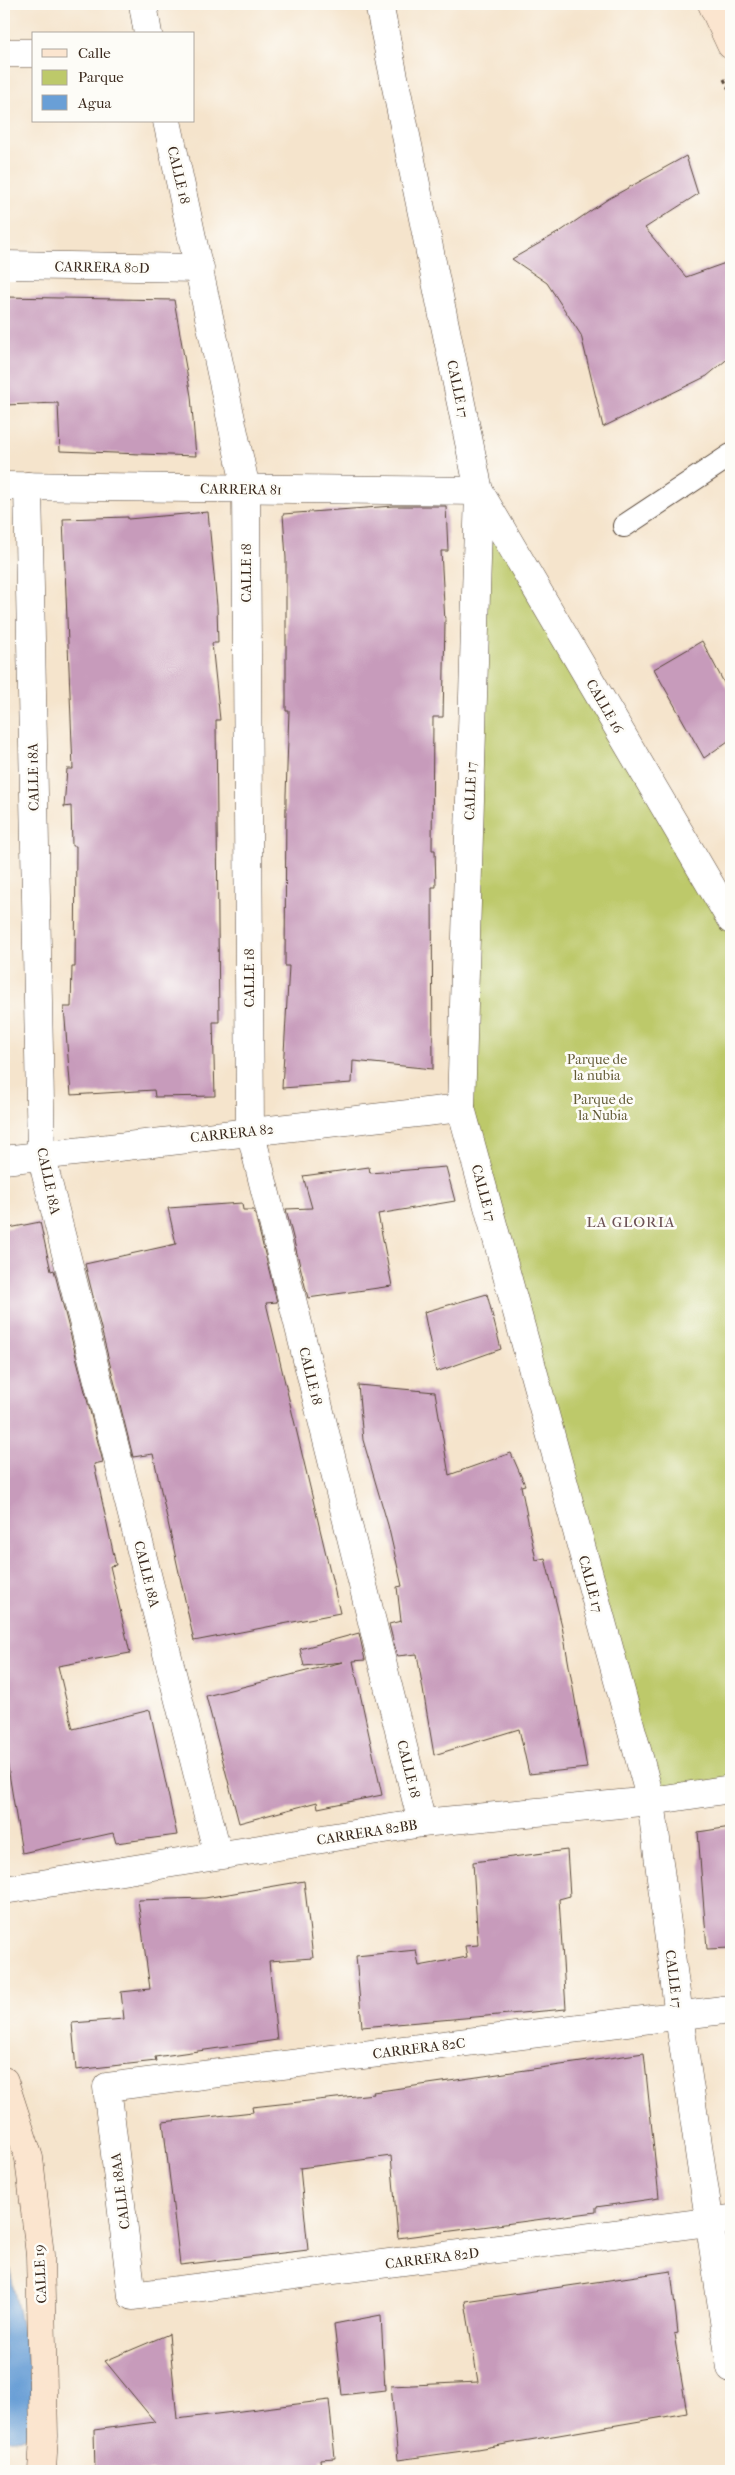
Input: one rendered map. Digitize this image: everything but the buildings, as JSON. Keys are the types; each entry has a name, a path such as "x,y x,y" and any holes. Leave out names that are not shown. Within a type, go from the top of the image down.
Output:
{"street":[{"path":"143,4 148,32"},
{"name":"CALLE 17","path":"379,4 479,491 460,1108 651,1801 679,2016 720,2221 731,2368"},
{"path":"712,4 731,45"},
{"path":"4,53 32,53"},
{"name":"CALLE 18","path":"167,122 246,489 250,1130 422,1823"},
{"name":"CARRERA 80D","path":"4,265 200,268"},
{"name":"CARRERA 81","path":"16,486 479,491"},
{"name":"CALLE 18A","path":"16,486 41,1155 218,1855"},
{"name":"CALLE 16","path":"479,491 731,920"},
{"name":"CARRERA 82","path":"4,1160 250,1130 460,1108"},
{"name":"CARRERA 82BB","path":"4,1890 422,1823 651,1801 731,1789"},
{"name":"CARRERA 82C","path":"107,2087 731,2009"},
{"name":"CALLE 19","path":"4,2081 29,2158 40,2255 44,2436 42,2471"},
{"name":"CALLE 18AA","path":"107,2087 132,2296"},
{"name":"CARRERA 82D","path":"132,2296 720,2221"}],"lane":[{"path":"624,526 731,455"}],"green space":[{"name":"Parque de la Nubia","path":"479,491 731,920 731,1789 651,1801 461,1108"}],"water":[{"path":"4,2241 44,2436 4,2440"}],"district":[{"name":"LA GLORIA","path":"631,1222"}],"park label":[{"name":"Parque de la nubia","path":"597,1068"}]}
